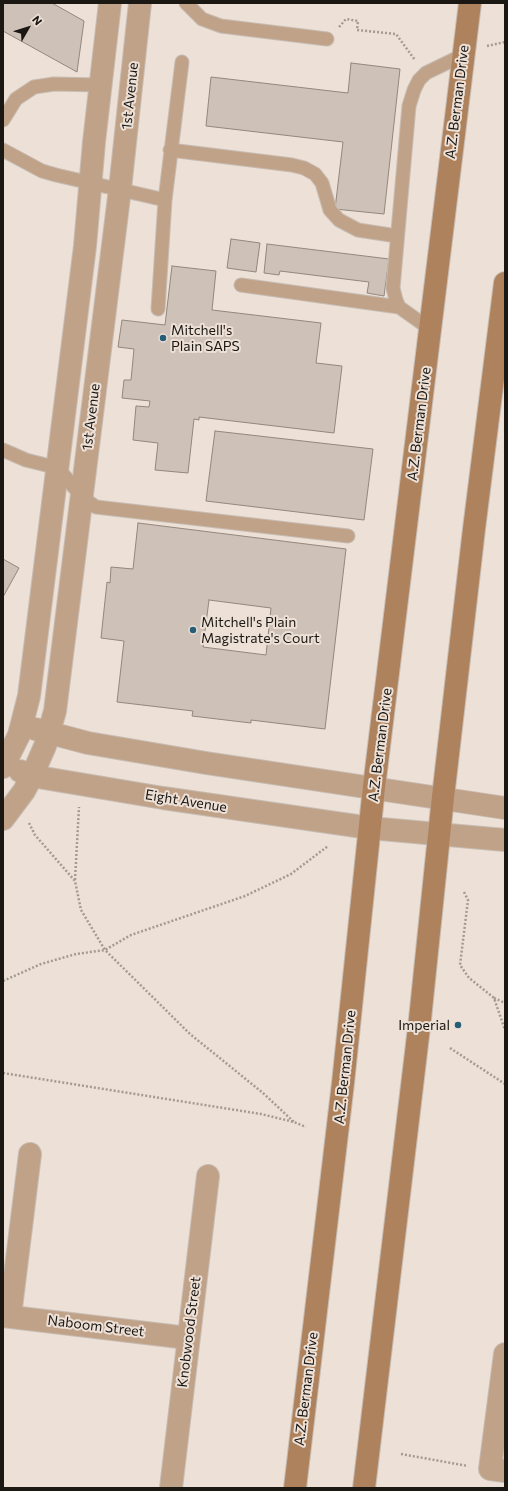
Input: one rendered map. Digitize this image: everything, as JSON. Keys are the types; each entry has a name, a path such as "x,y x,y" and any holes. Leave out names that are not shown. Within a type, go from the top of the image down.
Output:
{"main road":[{"name":"A.Z. Berman Drive","path":"295,1488 342,1090 374,787 430,329 473,51 470,3"},
{"path":"364,1488 420,1019 443,797 505,283"}],"street":[{"name":"1st Avenue","path":"4,766 22,726 29,696 85,246 90,182 110,3"},
{"name":"1st Avenue","path":"3,819 24,791 32,776 49,733 56,700 120,189 140,3"},
{"path":"22,726 88,743 206,763 443,797 505,808"},
{"name":"Eight Avenue","path":"4,766 32,776 163,798 370,828 505,840"},
{"path":"7,1316 30,1154"},
{"name":"Knobwood Street","path":"171,1488 208,1176"},
{"name":"Naboom Street","path":"7,1316 188,1338"},
{"path":"498,1470 505,1354"}],"lane":[{"path":"186,3 202,19 221,26 327,39"},
{"path":"430,329 399,306 393,288 410,106 414,90 419,80 426,74 473,51"},
{"path":"158,309 165,200 182,62"},
{"path":"3,120 16,99 34,87 54,84 101,85"},
{"path":"3,150 42,171 165,200"},
{"path":"170,150 292,165 304,168 315,174 322,183 330,210 339,220 358,230 397,236"},
{"path":"240,285 399,306"},
{"path":"3,450 26,460 58,468 82,496 96,507 348,536"}],"path":[{"path":"327,39 346,19 358,21 357,30 396,34 426,74"},
{"path":"473,51 505,42"},
{"path":"79,805 79,832 75,881 81,910 105,950 190,1034 263,1092 294,1122"},
{"path":"26,817 35,836 75,881"},
{"path":"3,981 41,964 76,954 105,950 131,935 245,896 291,874 328,846"},
{"path":"464,892 468,900 460,965 469,978 494,998 505,1002"},
{"path":"494,998 505,1030"},
{"path":"450,1048 505,1084"},
{"path":"3,1073 182,1100 261,1114 294,1122 306,1127"},
{"path":"401,1454 498,1470"}],"building":[{"path":"3,3 52,3 84,21 77,72 3,31"},
{"path":"351,63 400,69 384,214 335,209 343,142 206,126 211,77 348,93"},
{"path":"231,239 260,243 256,272 227,268"},
{"path":"267,244 389,259 384,296 367,293 369,282 280,271 279,275 264,273"},
{"path":"172,266 216,271 212,310 321,323 316,363 342,366 334,433 199,417 199,420 194,419 188,473 155,470 158,443 133,440 136,406 149,407 150,401 122,398 124,380 131,380 134,349 118,347 122,320 165,325"},
{"path":"215,431 373,449 364,520 206,501"},
{"path":"138,523 346,549 325,729 251,720 251,723 192,716 193,711 117,702 124,641 101,638 107,582 110,583 111,567 133,569","holes":["209,600 271,608 266,655 203,647"]},
{"path":"3,559 19,568 3,597"}],"place":[{"name":"Mitchell's Plain SAPS","path":"163,338"},
{"name":"Mitchell's Plain Magistrate's Court","path":"193,630"},
{"name":"Imperial","path":"458,1025"}]}
